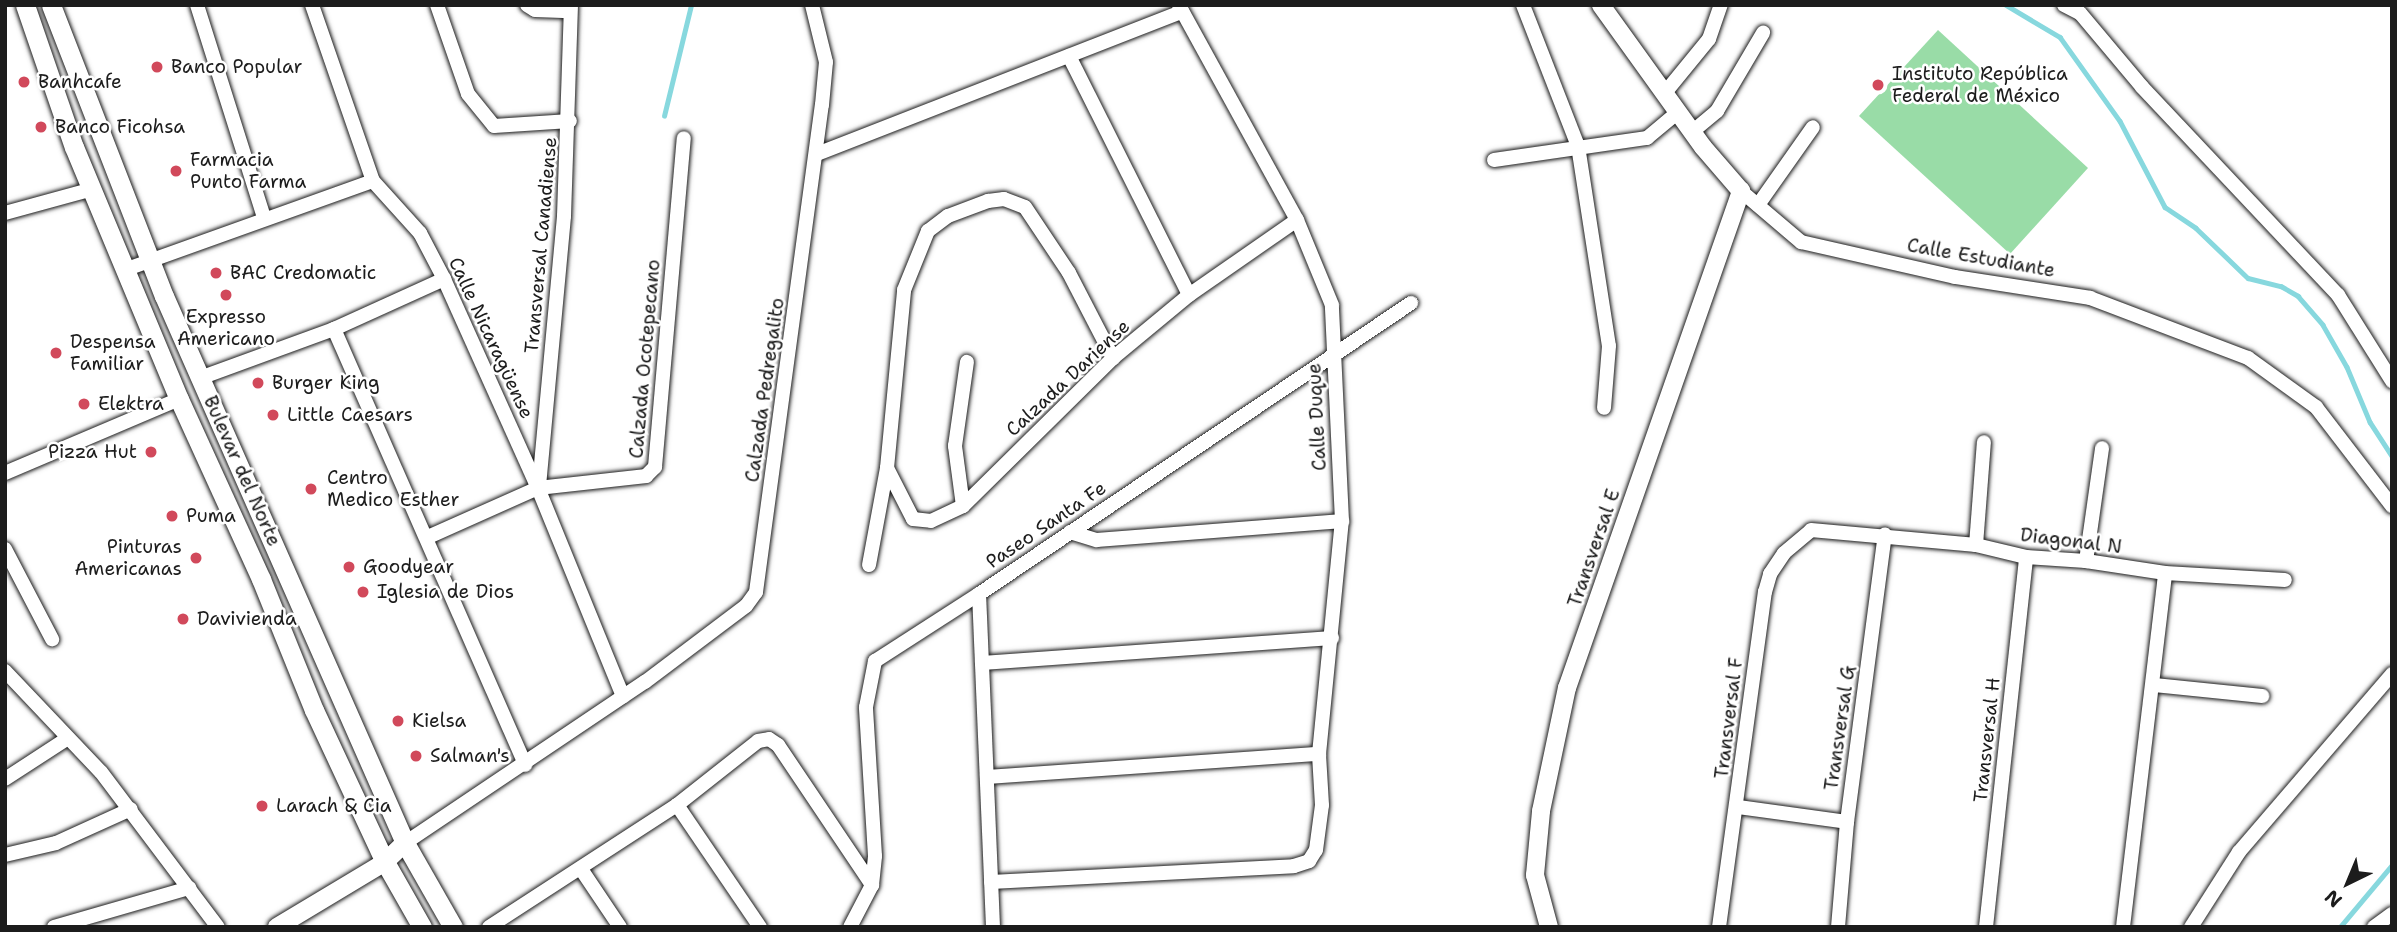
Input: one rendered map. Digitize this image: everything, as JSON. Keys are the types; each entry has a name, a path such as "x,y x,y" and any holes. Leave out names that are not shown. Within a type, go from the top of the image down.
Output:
{"main road":[{"name":"Bulevar del Norte","path":"25,5 74,147 179,399 385,862 422,927"},
{"name":"Bulevar del Norte","path":"51,5 147,258 405,843 453,927"}],"street":[{"path":"197,5 264,218"},
{"name":"Calle Nicaragüense","path":"312,5 373,181 420,233 444,279 538,488 624,696"},
{"path":"437,5 468,94 494,126 570,121"},
{"path":"527,5 535,10 570,8"},
{"name":"Calzada Pedregalito","path":"405,843 525,765 624,696 746,606 756,592 817,154 826,62 812,5"},
{"path":"1523,5 1578,146 1609,345 1604,408"},
{"name":"Calle Estudiante","path":"1601,5 1692,132 1741,191 1801,242 1955,277 2090,298 2248,358 2316,407 2392,506"},
{"path":"1664,94 1709,39 1721,5"},
{"path":"2064,5 2080,12 2142,86 2338,295 2392,381"},
{"name":"Transversal Canadiense","path":"538,488 570,121 570,8"},
{"path":"817,154 1069,57 1181,8"},
{"name":"Calle Duque","path":"991,882 1294,866 1309,861 1316,850 1322,805 1319,754 1342,521 1332,305 1297,220 1181,8"},
{"path":"1692,132 1717,111 1763,33"},
{"path":"1069,57 1189,295"},
{"path":"1494,160 1647,138 1678,113"},
{"path":"1758,205 1813,127"},
{"name":"Calzada Ocotepecano","path":"428,537 538,488 646,476 655,467 684,138"},
{"path":"127,269 147,258 373,181"},
{"path":"5,213 93,189"},
{"name":"Transversal E","path":"1549,927 1535,875 1541,811 1567,688 1741,191"},
{"path":"869,565 887,468 904,290 928,231 948,216 988,201 1004,199 1025,207 1069,273 1113,358"},
{"name":"Calzada Dariense","path":"887,468 913,519 931,521 963,506 1113,358 1189,295 1297,220"},
{"path":"200,378 334,329 444,279"},
{"name":"Paseo Santa Fe","path":"993,927 979,594 1333,352 1411,303"},
{"path":"334,329 428,537 525,765"},
{"path":"963,506 955,446 967,362"},
{"path":"5,473 179,399"},
{"path":"1976,545 1984,442"},
{"path":"2086,561 2102,448"},
{"path":"1070,532 1097,540 1342,521"},
{"name":"Diagonal N","path":"1811,530 1976,545 2026,557 2086,561 2165,573 2285,580"},
{"name":"Transversal F","path":"1719,927 1738,807 1765,592 1770,574 1784,553 1811,530"},
{"name":"Transversal G","path":"1838,927 1847,822 1885,535"},
{"path":"5,549 52,639"},
{"name":"Transversal H","path":"1986,927 2026,557"},
{"path":"2123,927 2154,685 2165,573"},
{"path":"850,927 872,885 875,856 866,707 875,660 979,594"},
{"path":"982,663 1332,638"},
{"path":"5,671 131,809 218,927"},
{"path":"2191,927 2239,852 2392,674"},
{"path":"2154,685 2262,696"},
{"path":"5,779 68,738"},
{"path":"489,927 677,805 758,741 769,739 778,745 872,885"},
{"path":"987,777 1319,754"},
{"path":"677,805 760,927"},
{"path":"1738,807 1847,822"},
{"path":"5,855 55,843 131,809"},
{"path":"276,927 385,862 405,843"},
{"path":"581,869 620,927"},
{"path":"54,927 189,888"},
{"path":"2374,927 2392,914"}],"green space":[{"path":"1938,30 2088,168 2010,254 1859,116"}],"waterway":[{"path":"664,116 691,5"},
{"path":"2006,5 2060,37 2120,121 2165,207 2196,228 2248,278 2281,286 2298,296 2323,325 2347,367 2370,422 2392,456"},
{"path":"2340,927 2392,865"}],"place":[{"name":"Banco Popular","path":"157,67"},
{"name":"Banhcafe","path":"24,82"},
{"name":"Instituto República Federal de México","path":"1878,85"},
{"name":"Banco Ficohsa","path":"41,127"},
{"name":"Farmacia Punto Farma","path":"176,171"},
{"name":"BAC Credomatic","path":"216,273"},
{"name":"Expresso Americano","path":"226,295"},
{"name":"Despensa Familiar","path":"56,353"},
{"name":"Burger King","path":"258,383"},
{"name":"Elektra","path":"84,404"},
{"name":"Little Caesars","path":"273,415"},
{"name":"Pizza Hut","path":"151,452"},
{"name":"Centro Medico Esther","path":"311,489"},
{"name":"Puma","path":"172,516"},
{"name":"Pinturas Americanas","path":"196,558"},
{"name":"Goodyear","path":"349,567"},
{"name":"Iglesia de Dios","path":"363,592"},
{"name":"Davivienda","path":"183,619"},
{"name":"Kielsa","path":"398,721"},
{"name":"Salman's","path":"416,756"},
{"name":"Larach & Cia","path":"262,806"}]}
